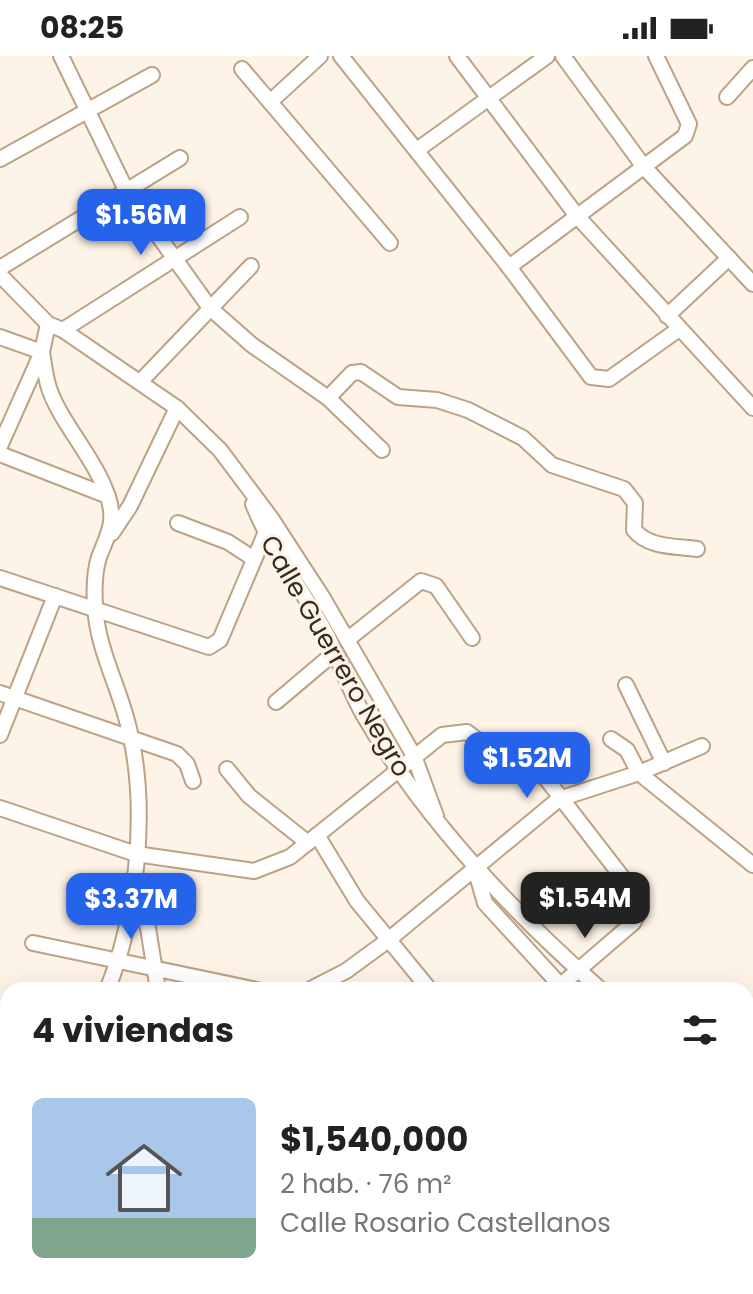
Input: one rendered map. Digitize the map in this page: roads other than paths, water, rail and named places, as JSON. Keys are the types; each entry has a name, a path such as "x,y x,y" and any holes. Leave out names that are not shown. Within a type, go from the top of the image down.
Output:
{"street":[{"path":"61,56 85,112 127,192 210,308 252,345 328,398 382,450"},
{"path":"270,102 320,56"},
{"path":"341,56 509,267 591,377 609,379 679,329"},
{"path":"457,56 577,216 753,408"},
{"path":"417,150 547,56"},
{"path":"563,56 644,167 753,284"},
{"path":"509,267 685,136 689,124 656,56"},
{"path":"727,97 753,68"},
{"path":"242,69 390,243"},
{"path":"0,159 152,75"},
{"path":"0,268 180,158"},
{"path":"63,330 240,217"},
{"path":"667,316 729,258"},
{"path":"140,382 251,266"},
{"name":"Calle Guerrero Negro","path":"0,275 48,324 63,330 177,408 220,450 298,559 347,640 414,756 436,816"},
{"path":"0,446 42,352 48,324"},
{"path":"0,337 42,352"},
{"path":"42,352 49,390 89,456 108,496 112,533"},
{"path":"328,398 352,373 361,372 398,397 450,403 523,438 552,465 624,489 635,503 634,530 641,538 652,543 697,549"},
{"path":"110,982 120,959 136,887 136,854 131,736 120,692 100,644 94,580 99,558 130,506 177,408"},
{"path":"0,454 108,496"},
{"name":"Calle Guerrero Negro","path":"248,490 265,534 317,618 361,711 398,770 475,867 592,982"},
{"path":"178,523 228,542 254,559"},
{"path":"0,578 209,647 220,640 265,534"},
{"path":"347,640 421,581 436,586 472,638"},
{"path":"0,735 55,596"},
{"path":"276,702 334,653"},
{"path":"626,685 664,763"},
{"path":"0,693 177,754 187,764 193,781"},
{"path":"0,808 136,854 254,871 273,867 312,839 442,735 467,732 498,756 534,766 636,895 641,908 633,923 565,982"},
{"path":"611,739 627,750 639,773 753,865"},
{"path":"325,982 346,971 387,941 559,799 639,773 702,746"},
{"path":"227,769 249,796 312,839 387,941 423,982"},
{"path":"475,867 485,903 553,982"},
{"path":"136,887 158,982"},
{"path":"33,943 219,982"}]}
